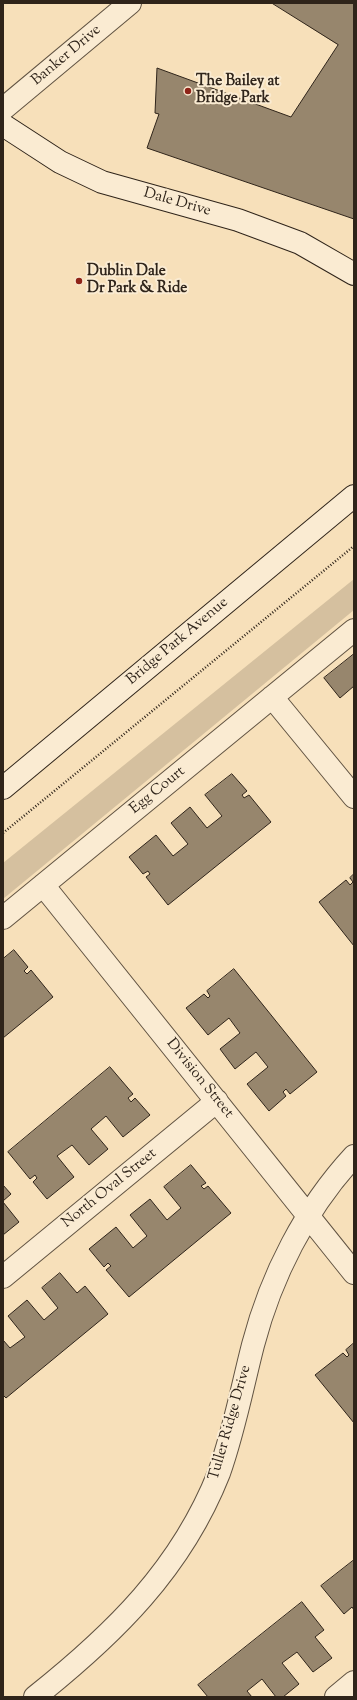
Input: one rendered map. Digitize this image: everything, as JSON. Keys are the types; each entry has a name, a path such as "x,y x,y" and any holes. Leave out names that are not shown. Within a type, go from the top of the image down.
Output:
{"street":[{"name":"Banker Drive","path":"3,109 130,3"},
{"name":"Dale Drive","path":"3,125 60,162 102,182 238,220 300,243 354,274"},
{"name":"Bridge Park Avenue","path":"3,788 354,496"},
{"name":"Egg Court","path":"3,918 354,630"},
{"path":"272,697 354,797"},
{"name":"Division Street","path":"43,885 354,1273"},
{"name":"North Oval Street","path":"3,1277 217,1102"},
{"name":"Tuller Ridge Drive","path":"35,1697 88,1654 134,1609 176,1555 196,1522 225,1455 253,1346 267,1300 282,1264 322,1195 354,1156"},
{"path":"336,1697 354,1682"}],"path":[{"path":"3,833 354,546"}],"shaded area":[{"path":"354,579 354,610 3,899 3,863"}],"building":[{"name":"The Bailey at Bridge Park","path":"272,3 354,3 354,219 147,148 159,114 155,113 157,68 291,117 338,45"},
{"path":"354,654 354,686 340,698 324,678"},
{"path":"232,774 247,791 242,795 244,798 249,795 271,822 168,905 146,877 150,874 148,871 143,874 129,857 156,835 173,856 188,844 171,823 190,807 207,828 222,816 205,795"},
{"path":"354,874 354,946 319,902 346,880 350,885 353,882 350,878"},
{"path":"14,950 28,967 24,971 27,974 31,970 53,997 3,1038 3,959"},
{"path":"234,969 317,1072 290,1094 286,1089 283,1092 286,1096 269,1111 247,1084 268,1067 256,1052 235,1069 220,1049 240,1033 229,1018 208,1035 186,1008 204,994 208,998 210,996 207,991"},
{"path":"110,1067 133,1094 128,1098 131,1102 135,1098 150,1115 123,1137 106,1116 91,1129 108,1149 89,1165 72,1145 57,1156 74,1177 47,1199 33,1182 37,1178 35,1175 30,1179 8,1152"},
{"path":"191,1165 206,1183 201,1186 204,1189 208,1186 231,1213 129,1297 106,1270 111,1266 108,1263 104,1267 89,1249 116,1227 133,1248 147,1236 130,1215 150,1199 167,1220 181,1208 164,1187"},
{"path":"3,1185 11,1194 3,1201"},
{"path":"3,1202 19,1222 3,1235"},
{"path":"60,1273 77,1293 85,1286 108,1314 6,1398 3,1395 3,1340 10,1348 25,1337 8,1316 27,1300 44,1320 58,1308 42,1288"},
{"path":"354,1343 354,1423 315,1375 343,1353 347,1357 349,1355 346,1350"},
{"path":"354,1560 354,1610 352,1607 344,1614 321,1586"},
{"path":"302,1602 324,1630 315,1637 332,1658 313,1672 297,1652 282,1663 299,1684 283,1697 276,1697 262,1679 247,1691 252,1697 208,1697 198,1685"}],"place":[{"name":"The Bailey at Bridge Park","path":"188,91"},
{"name":"Dublin Dale Dr Park & Ride","path":"79,281"}]}
